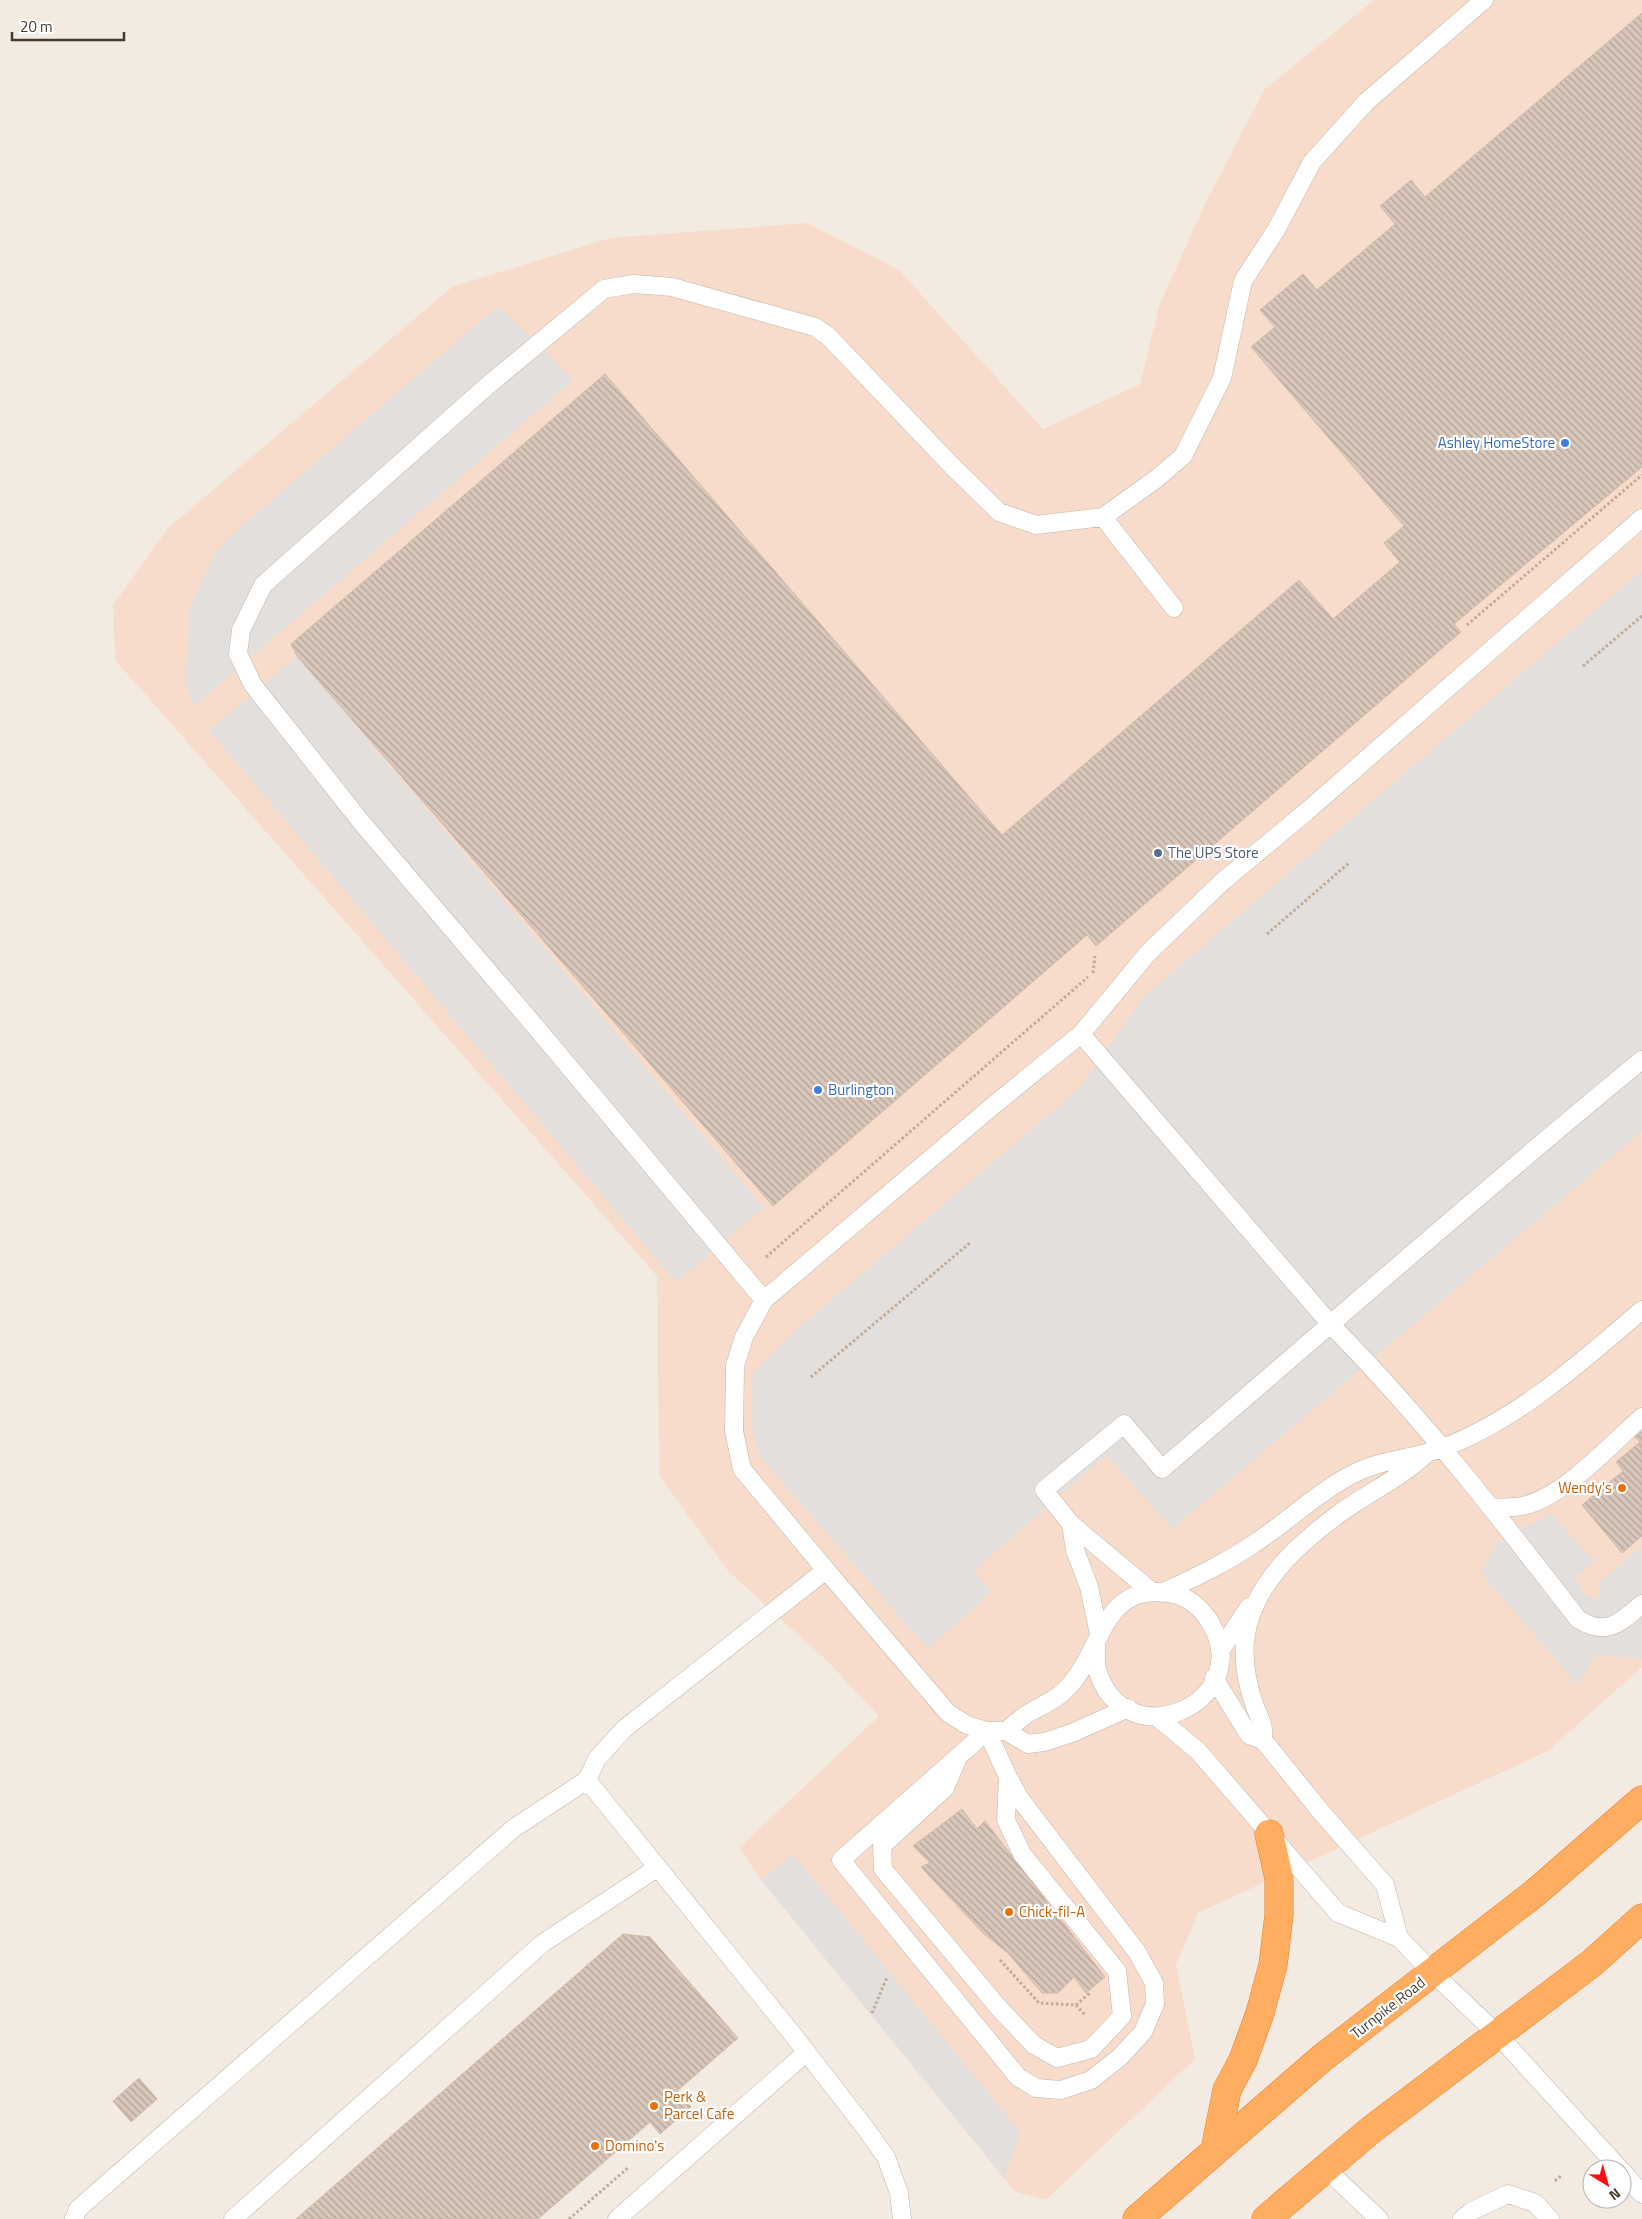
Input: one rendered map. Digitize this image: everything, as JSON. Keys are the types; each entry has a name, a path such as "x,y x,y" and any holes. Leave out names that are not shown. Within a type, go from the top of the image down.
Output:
{"highway":[{"name":"Turnpike Road","path":"1137,2219 1322,2058 1536,1892 1642,1800"},
{"path":"1215,2150 1227,2090 1244,2060 1260,2013 1273,1965 1279,1915 1279,1878 1270,1834"},
{"path":"1266,2219 1372,2129 1592,1962 1642,1918"}],"lane":[{"path":"764,1300 534,1024 362,823 253,685 238,654 241,630 263,584 487,386 604,288 634,284 672,287 814,327 828,336 952,466 999,512 1036,525 1103,518 1156,479 1183,456 1222,378 1243,281 1276,230 1312,162 1366,102 1484,0"},
{"path":"1103,518 1174,608"},
{"path":"1128,1708 1072,1733 1044,1742 1028,1744 1006,1731 987,1731 966,1725 948,1713 742,1469 734,1431 735,1366 744,1337 764,1300 988,1110 1081,1034 1148,953 1222,882 1306,812 1642,518"},
{"path":"1081,1034 1332,1326 1361,1355 1436,1450 1491,1508 1578,1619 1589,1627 1605,1628 1620,1623 1642,1604"},
{"path":"1071,1524 1075,1550 1089,1588 1098,1640 1097,1667 1104,1686 1118,1702 1136,1713 1157,1717 1178,1714 1196,1703 1210,1689 1218,1670 1220,1651 1216,1631 1206,1614 1191,1601 1172,1593 1157,1592 1071,1524 1044,1490 1124,1424 1162,1469 1332,1326 1406,1258 1642,1060"},
{"path":"1006,1731 1026,1715 1054,1701 1071,1684 1115,1609 1132,1597 1157,1592 1225,1562 1253,1545 1324,1491 1352,1474 1381,1464 1436,1450 1473,1435 1556,1382 1642,1310"},
{"path":"1491,1508 1522,1506 1548,1497 1567,1483 1642,1417"},
{"path":"1220,1651 1241,1616 1281,1564 1302,1544 1340,1514 1436,1450"},
{"path":"74,2219 78,2209 506,1834 587,1780 597,1760 624,1729 826,1570"},
{"path":"1261,1592 1249,1621 1245,1641 1244,1666 1249,1687 1265,1728 1263,1740"},
{"path":"1214,1678 1249,1735 1263,1740 1322,1813 1385,1885 1399,1938"},
{"path":"1157,1717 1198,1751 1338,1913 1399,1938 1497,2034 1611,2159"},
{"path":"987,1731 1020,1799 1137,1952 1154,1983 1155,2004 1143,2032 1120,2057 1091,2080 1061,2090 1036,2088 1018,2077 841,1860 987,1731"},
{"path":"958,1757 945,1788 882,1846 883,1870 998,2007 1034,2046 1057,2058 1091,2049 1122,2016 1117,1971 1022,1854 1006,1820 1008,1777"},
{"path":"587,1780 806,2052 886,2157 899,2193 902,2219"},
{"path":"233,2219 544,1943 657,1868"},
{"path":"617,2219 806,2052"},
{"path":"1326,2169 1378,2219"},
{"path":"1632,2183 1642,2194"},
{"path":"1462,2219 1472,2211 1508,2194 1535,2203 1550,2219"}],"path":[{"path":"1467,626 1642,475"},
{"path":"1583,666 1642,616"},
{"path":"1267,934 1349,863"},
{"path":"766,1257 1087,978 1093,972 1095,956"},
{"path":"812,1377 971,1242"},
{"path":"872,2013 887,1977"}],"shaded area":[{"path":"1374,0 1642,0 1642,1667 1548,1751 1198,1913 1176,1965 1195,2059 1046,2200 1015,2192 872,2013 761,1880 739,1848 879,1716 827,1661 728,1571 659,1475 657,1276 115,660 113,605 168,528 452,287 610,238 807,223 899,270 1043,429 1140,384 1159,306 1204,206 1264,90"},
{"path":"498,306 573,380 193,707 185,683 190,606 215,553 238,529"},
{"path":"1642,570 1642,1131 1172,1529 1107,1455 973,1571 991,1592 928,1649 759,1455 752,1431 752,1374 798,1328 1081,1087 1142,998"},
{"path":"297,656 764,1208 676,1282 209,730"},
{"path":"1551,1513 1595,1563 1575,1576 1584,1594 1598,1600 1599,1583 1642,1545 1642,1659 1596,1655 1578,1685 1481,1573 1496,1544"},
{"path":"793,1854 1021,2133 1004,2178 761,1880"}],"building":[{"path":"1642,13 1642,467 1454,624 1461,632 1096,946 1087,935 773,1206 297,656 291,644 605,374 1002,835 1299,580 1333,619 1400,562 1384,543 1404,526 1251,347 1275,327 1260,310 1303,274 1317,290 1395,224 1380,206 1411,180 1425,197"},
{"name":"Wendy's","path":"1642,1431 1642,1536 1622,1553 1582,1505 1623,1471 1616,1462 1640,1442 1635,1437"},
{"name":"Chick-fil-A","path":"962,1809 977,1829 985,1821 1105,1977 1086,1993 1074,1977 1058,1993 1042,1993 1008,1953 984,1934 921,1867 930,1863 913,1846"},
{"path":"623,1934 650,1937 738,2038 677,2091 691,2107 660,2134 650,2122 538,2219 296,2219"},
{"path":"139,2078 157,2099 131,2122 113,2101"}],"place":[{"name":"Ashley HomeStore","path":"1565,443"},
{"name":"The UPS Store","path":"1158,853"},
{"name":"Burlington","path":"818,1090"},
{"name":"Wendy's","path":"1622,1488"},
{"name":"Chick-fil-A","path":"1009,1912"},
{"name":"Perk & Parcel Cafe","path":"654,2106"},
{"name":"Domino's","path":"595,2146"}]}
